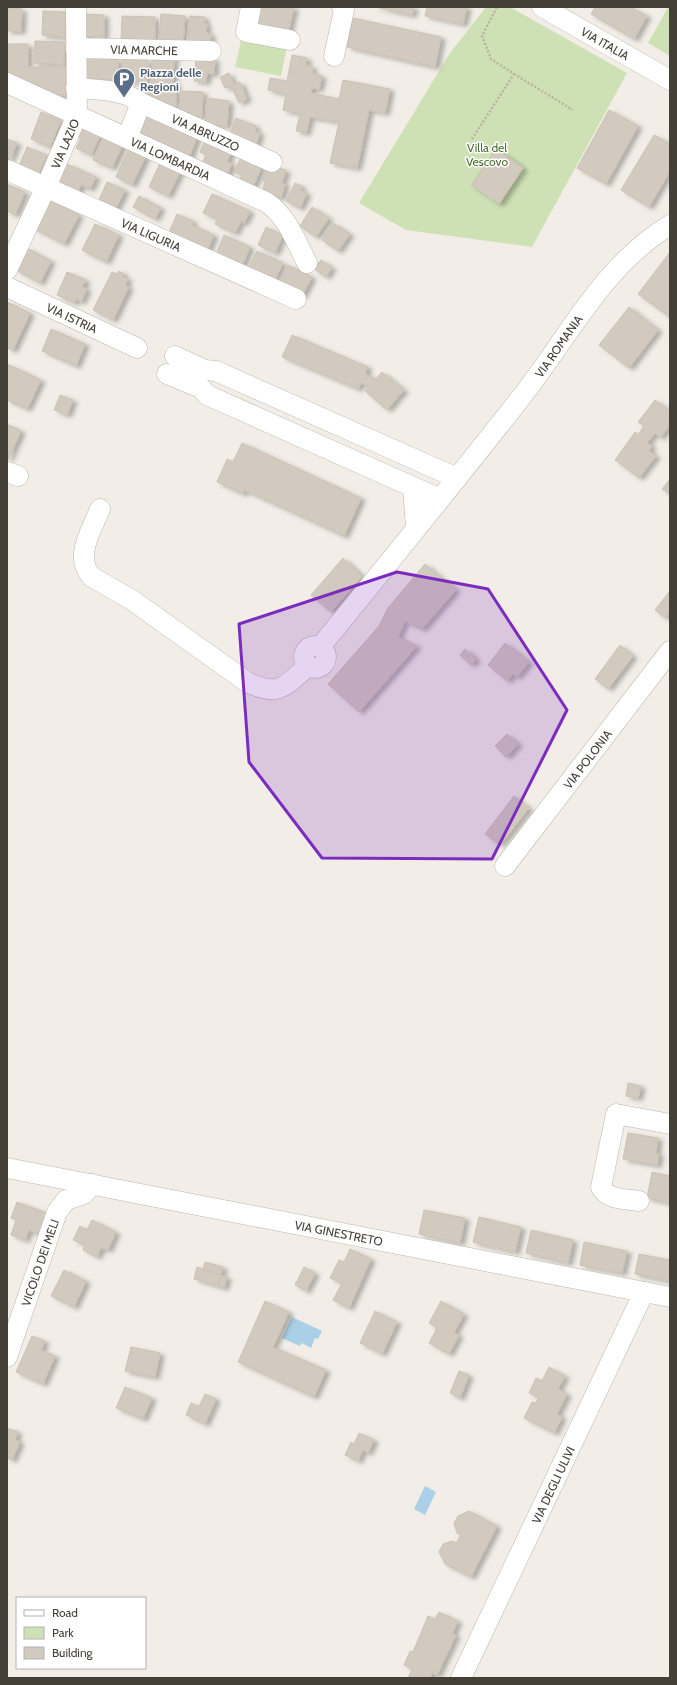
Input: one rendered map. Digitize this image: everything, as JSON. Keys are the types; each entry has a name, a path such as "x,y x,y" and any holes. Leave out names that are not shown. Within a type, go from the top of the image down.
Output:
{"street":[{"name":"VIA LAZIO","path":"7,270 46,187 77,115 76,7"},
{"path":"251,7 246,32 290,40"},
{"path":"334,56 344,10 342,7"},
{"name":"VIA ITALIA","path":"542,7 670,80"},
{"name":"VIA MARCHE","path":"76,48 211,51"},
{"name":"VIA LOMBARDIA","path":"7,83 270,205 279,213 287,224 307,264"},
{"path":"76,88 109,91 132,96 141,103 127,138"},
{"name":"VIA ABRUZZO","path":"141,103 272,162"},
{"name":"VIA LIGURIA","path":"7,170 296,299"},
{"name":"VIA ROMANIA","path":"100,509 86,540 83,557 87,572 92,577 132,600 247,682 268,690 278,690 308,666 318,668 324,664 326,656 320,647 520,399 570,329 613,273 631,254 670,225"},
{"name":"VIA ISTRIA","path":"7,287 137,348"},
{"path":"440,499 207,395 201,388 171,365 216,371 457,478"},
{"path":"413,487 416,528"},
{"name":"VIA POLONIA","path":"505,866 670,651"},
{"path":"639,1201 608,1196 603,1192 602,1187 616,1114 670,1124"},
{"name":"VIA GINESTRETO","path":"7,1168 670,1297"},
{"name":"VICOLO DEI MELI","path":"7,1357 57,1212 66,1200 84,1194 92,1184"},
{"name":"VIA DEGLI ULIVI","path":"461,1678 644,1292"}],"path":[{"path":"497,7 482,36 491,58 573,110"},
{"path":"472,139 514,74"}],"highlighted area":[{"path":"397,572 488,589 567,710 492,859 322,858 249,762 239,624"}],"green space":[{"name":"Villa del Vescovo","path":"486,7 510,7 627,73 532,247 406,230 359,203 450,53"},
{"path":"668,7 670,7 670,56 648,43"},
{"path":"242,36 287,46 281,76 235,67"}],"water":[{"path":"292,1317 322,1331 318,1339 315,1338 311,1348 302,1343 300,1346 282,1338"},
{"path":"425,1486 436,1492 425,1515 414,1509"}],"building":[{"path":"256,7 294,7 288,34 252,26"},
{"path":"375,7 414,7 412,15"},
{"path":"427,7 467,7 463,24 425,16"},
{"path":"595,7 630,7 647,16 634,39 591,14"},
{"path":"7,8 22,9 21,31 7,31"},
{"path":"43,11 66,12 65,37 42,35"},
{"path":"81,14 104,15 104,37 81,36"},
{"path":"161,14 185,16 183,43 159,40"},
{"path":"122,16 155,17 155,40 121,40"},
{"path":"190,16 205,17 204,24 207,24 206,33 211,34 210,43 188,41"},
{"path":"353,18 441,37 435,67 347,47"},
{"path":"35,41 65,42 64,65 34,63"},
{"path":"7,44 28,44 28,67 66,67 66,95 38,95 38,84 25,84 7,74"},
{"path":"152,55 174,56 173,83 176,83 176,107 159,107 159,98 146,97 146,84 151,84"},
{"path":"292,55 307,58 306,65 313,67 312,73 322,76 319,89 312,88 311,93 339,99 343,80 390,89 385,113 369,110 357,168 330,163 339,122 310,117 306,133 296,131 300,114 283,110 286,94 268,90 270,78 287,81"},
{"path":"86,58 118,59 118,80 86,79"},
{"path":"196,58 215,59 214,74 207,73 206,82 194,81"},
{"path":"122,59 148,60 147,82 121,81"},
{"path":"229,73 234,85 240,82 247,99 239,103 231,86 225,88 220,77"},
{"path":"180,91 203,92 202,117 192,116 192,113 179,112"},
{"path":"207,98 229,101 227,126 205,124"},
{"path":"609,110 638,126 606,184 577,168"},
{"path":"41,112 61,120 50,147 31,139"},
{"path":"145,115 197,137 189,158 136,136"},
{"path":"236,118 256,126 255,131 260,133 256,145 230,134"},
{"path":"80,123 101,134 91,155 76,148 81,138 75,135"},
{"path":"104,135 123,144 112,168 93,160"},
{"path":"654,135 670,144 670,171 649,207 621,190"},
{"path":"206,138 232,150 227,162 232,164 226,177 201,165 206,155 200,152"},
{"path":"7,139 17,143 10,160 7,159"},
{"path":"27,147 47,155 38,175 19,166"},
{"path":"129,148 146,156 132,185 116,177"},
{"path":"496,149 523,168 499,204 471,185"},
{"path":"242,155 263,165 252,188 239,182 242,175 234,172"},
{"path":"161,161 181,170 168,196 149,187"},
{"path":"67,164 96,177 90,189 81,185 77,194 58,185"},
{"path":"266,165 286,170 282,183 285,184 281,198 262,193 265,181 262,180"},
{"path":"107,182 125,190 115,210 98,202"},
{"path":"295,183 302,186 300,190 307,193 300,208 286,201"},
{"path":"7,184 25,192 15,215 7,211"},
{"path":"212,194 250,211 244,223 241,221 235,233 215,224 217,219 203,213"},
{"path":"139,196 161,208 155,219 133,207"},
{"path":"48,199 79,215 64,244 33,228"},
{"path":"312,207 329,218 316,237 300,226"},
{"path":"177,214 193,221 192,225 214,235 206,254 167,237"},
{"path":"333,223 350,234 338,251 322,240"},
{"path":"95,224 119,235 106,262 82,250"},
{"path":"266,227 283,235 275,253 258,245"},
{"path":"224,235 250,247 242,266 216,254"},
{"path":"27,248 51,261 40,283 16,270"},
{"path":"257,251 283,263 273,283 247,271"},
{"path":"670,252 670,314 668,316 638,294"},
{"path":"321,260 332,268 326,277 314,269"},
{"path":"288,265 312,277 302,296 279,284"},
{"path":"119,271 124,274 123,277 128,279 125,286 129,287 113,320 93,310 112,272 117,274"},
{"path":"67,272 86,280 82,287 87,289 81,302 76,299 74,303 57,295"},
{"path":"7,302 30,313 13,350 7,348"},
{"path":"629,307 658,330 629,368 599,345"},
{"path":"51,329 85,344 76,366 42,351"},
{"path":"292,335 368,367 365,374 376,379 382,372 404,390 387,410 365,391 369,387 361,383 358,389 282,357"},
{"path":"7,364 41,380 27,409 7,400"},
{"path":"60,395 73,400 67,415 54,410"},
{"path":"655,400 670,411 670,425 660,438 655,433 647,443 652,446 649,451 656,456 639,478 615,460 635,432 641,436 642,435 639,433 644,426 638,422"},
{"path":"7,424 21,431 8,460 7,460"},
{"path":"242,443 361,498 344,536 244,490 243,494 217,482 227,459 233,462"},
{"path":"670,479 670,494 662,489"},
{"path":"343,558 362,576 331,612 311,595"},
{"path":"425,564 456,590 422,629 405,621 398,637 417,646 359,712 328,684 379,626 388,608"},
{"path":"669,592 670,611 665,618 655,610"},
{"path":"505,643 529,662 517,677 513,674 507,681 488,665"},
{"path":"620,645 633,656 608,689 595,679"},
{"path":"465,649 476,659 471,665 460,655"},
{"path":"507,734 518,744 506,757 495,746"},
{"path":"514,796 529,808 500,845 485,834"},
{"path":"628,1083 641,1086 638,1098 626,1096"},
{"path":"628,1133 658,1138 656,1153 659,1154 657,1165 623,1159"},
{"path":"652,1172 670,1176 670,1203 647,1198"},
{"path":"17,1202 47,1213 39,1234 29,1230 25,1240 11,1235 16,1220 11,1218"},
{"path":"424,1210 465,1218 460,1243 419,1234"},
{"path":"479,1217 521,1227 515,1252 473,1242"},
{"path":"92,1220 116,1232 108,1250 101,1248 97,1257 83,1250 85,1245 73,1240 80,1226 87,1230"},
{"path":"531,1230 573,1240 568,1263 526,1253"},
{"path":"584,1242 627,1251 622,1273 580,1265"},
{"path":"350,1249 371,1259 349,1308 333,1300 342,1283 330,1278 339,1260 344,1262"},
{"path":"639,1254 670,1260 670,1281 635,1274"},
{"path":"205,1262 223,1267 221,1275 203,1269"},
{"path":"197,1267 221,1275 218,1286 194,1279"},
{"path":"304,1267 315,1273 306,1291 295,1285"},
{"path":"64,1270 86,1281 74,1307 51,1296"},
{"path":"221,1275 227,1277 224,1288 218,1286"},
{"path":"265,1301 289,1312 273,1347 326,1370 314,1397 238,1362"},
{"path":"441,1301 464,1314 454,1333 459,1335 449,1354 429,1343 437,1328 429,1323"},
{"path":"375,1311 397,1322 382,1354 360,1343"},
{"path":"32,1336 45,1341 41,1350 55,1356 43,1384 16,1372"},
{"path":"131,1347 160,1353 155,1377 125,1371"},
{"path":"549,1367 565,1376 558,1389 567,1394 557,1414 562,1417 554,1433 524,1418 532,1402 536,1403 539,1398 529,1393 536,1378 542,1381"},
{"path":"459,1371 469,1375 460,1398 450,1393"},
{"path":"125,1387 152,1398 143,1419 116,1408"},
{"path":"205,1394 216,1399 205,1424 186,1415 191,1403 199,1407"},
{"path":"7,1428 18,1432 15,1440 20,1442 12,1460 7,1458"},
{"path":"359,1433 374,1440 368,1453 363,1450 358,1461 345,1455 351,1442 354,1444"},
{"path":"469,1511 497,1526 471,1577 445,1564 439,1552 443,1544 452,1541 456,1543 461,1535 457,1533 454,1523 458,1516"},
{"path":"439,1612 458,1621 452,1634 456,1635 437,1675 432,1673 430,1678 408,1678 412,1669 404,1665 410,1651 413,1652 428,1616 435,1619"}],"place":[{"name":"Piazza delle Regioni","path":"124,98"}]}
